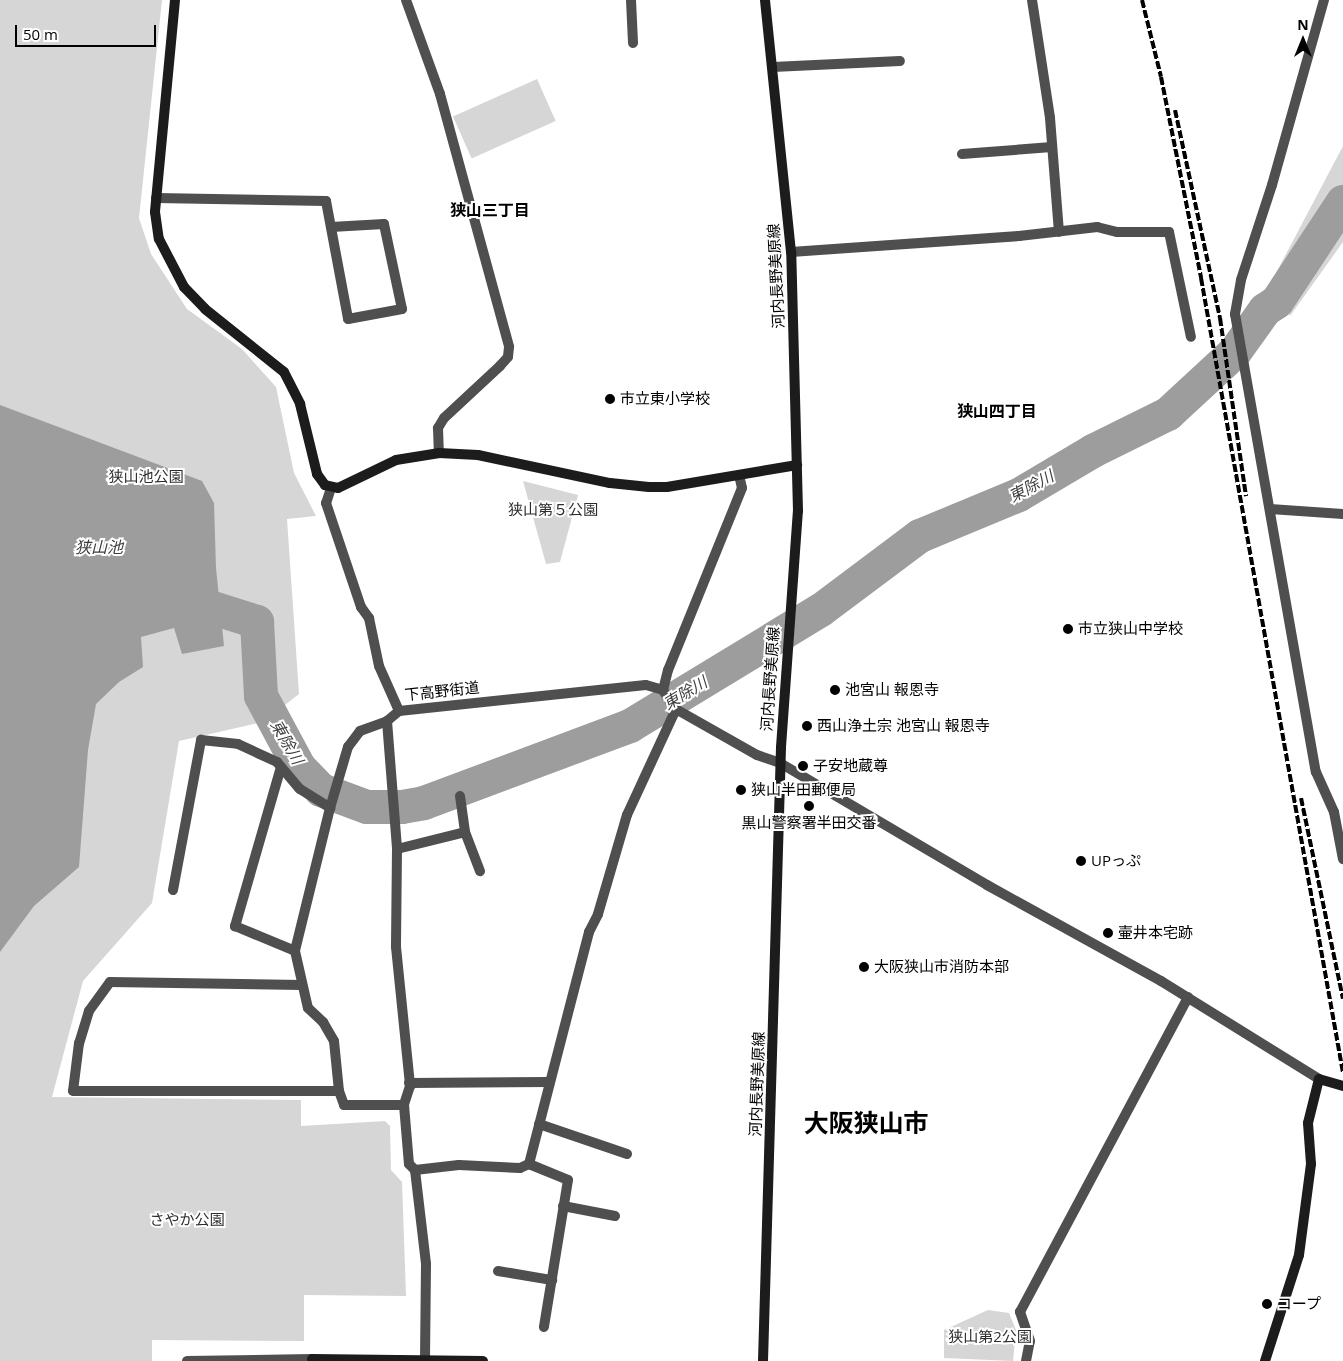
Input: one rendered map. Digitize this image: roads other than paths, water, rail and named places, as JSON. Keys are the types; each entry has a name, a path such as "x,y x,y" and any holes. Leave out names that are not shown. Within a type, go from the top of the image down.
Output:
{"street":[{"path":"175,0 156,198 159,239 170,264 184,287 206,310 246,339 284,372 300,404 318,474 331,488 396,460 439,453 478,455 610,483 649,487 738,475 797,464"},
{"path":"406,0 440,94 508,346 508,357 444,418 438,428 439,453"},
{"path":"630,0 633,43"},
{"name":"河内長野美原線","path":"764,1361 780,763 786,652 798,511 791,252 765,0"},
{"path":"1032,0 1052,146 1060,232"},
{"path":"1324,0 1235,299 1237,324 1316,772 1334,812 1343,859"},
{"path":"772,67 900,61"},
{"path":"962,154 1052,146"},
{"path":"156,198 326,200 348,319 402,309 384,224 331,227"},
{"path":"791,252 1060,232 1097,227 1117,232 1169,232 1191,337"},
{"path":"738,475 742,488 671,661 666,694 675,708 757,755 780,763 987,885 1188,997 1319,1079 1343,1086"},
{"name":"下高野街道","path":"331,488 326,503 361,607 370,618 379,666 399,711 646,685 666,694"},
{"path":"1270,510 1343,514"},
{"path":"529,1164 589,932 598,914 627,815 675,708"},
{"path":"399,711 387,721 360,731 348,747 295,952 308,1008 323,1022 334,1041 338,1091 344,1105 404,1105"},
{"path":"387,721 397,849 396,947 410,1083 404,1105 409,1164 415,1170 426,1264 425,1360"},
{"path":"173,890 200,740 238,744 277,762 300,789 332,805"},
{"path":"281,767 235,926 295,952"},
{"path":"460,796 465,832 480,871"},
{"path":"397,849 465,832"},
{"path":"302,985 110,982 89,1011 79,1043 73,1091 338,1091"},
{"path":"1026,1361 1030,1341 1020,1312 1188,997"},
{"path":"1265,1361 1284,1308 1301,1247 1311,1164 1308,1123 1319,1079"},
{"path":"410,1083 549,1082"},
{"path":"539,1124 627,1154"},
{"path":"415,1170 459,1165 520,1168 529,1164 568,1180 544,1327"},
{"path":"563,1206 614,1216"},
{"path":"498,1271 552,1280"},
{"path":"187,1361 312,1359 483,1361"}],"water":[{"name":"狭山池","path":"0,405 202,481 214,503 216,568 224,646 182,654 174,628 141,637 143,667 119,682 96,704 88,750 79,867 34,906 0,952"}],"waterway":[{"name":"東除川","path":"173,604 200,604 257,622 261,696 299,767 321,790 367,807 402,807 424,803 630,726 821,610 920,536 1019,495 1093,451 1168,414 1235,352 1265,310 1277,302 1343,202"}],"railway":[{"path":"1142,0 1161,77 1201,278 1343,1073"},
{"path":"1175,110 1220,318 1246,496"},
{"path":"1301,798 1343,999"}],"place":[{"name":"市立東小学校","path":"610,399"},
{"name":"市立狭山中学校","path":"1068,629"},
{"name":"池宮山 報恩寺","path":"835,690"},
{"name":"西山浄土宗 池宮山 報恩寺","path":"807,726"},
{"name":"子安地蔵尊","path":"803,766"},
{"name":"狭山半田郵便局","path":"741,790"},
{"name":"黒山警察署半田交番","path":"809,806"},
{"name":"UPっぷ","path":"1081,861"},
{"name":"壷井本宅跡","path":"1108,933"},
{"name":"大阪狭山市消防本部","path":"864,967"},
{"name":"コープ","path":"1267,1304"}],"district":[{"name":"狭山三丁目","path":"490,210"},
{"name":"狭山四丁目","path":"997,411"},
{"name":"大阪狭山市","path":"866,1122"}],"park label":[{"name":"狭山池公園","path":"146,477"},
{"name":"狭山第５公園","path":"553,510"},
{"name":"さやか公園","path":"187,1220"},
{"name":"狭山第2公園","path":"990,1337"}]}
